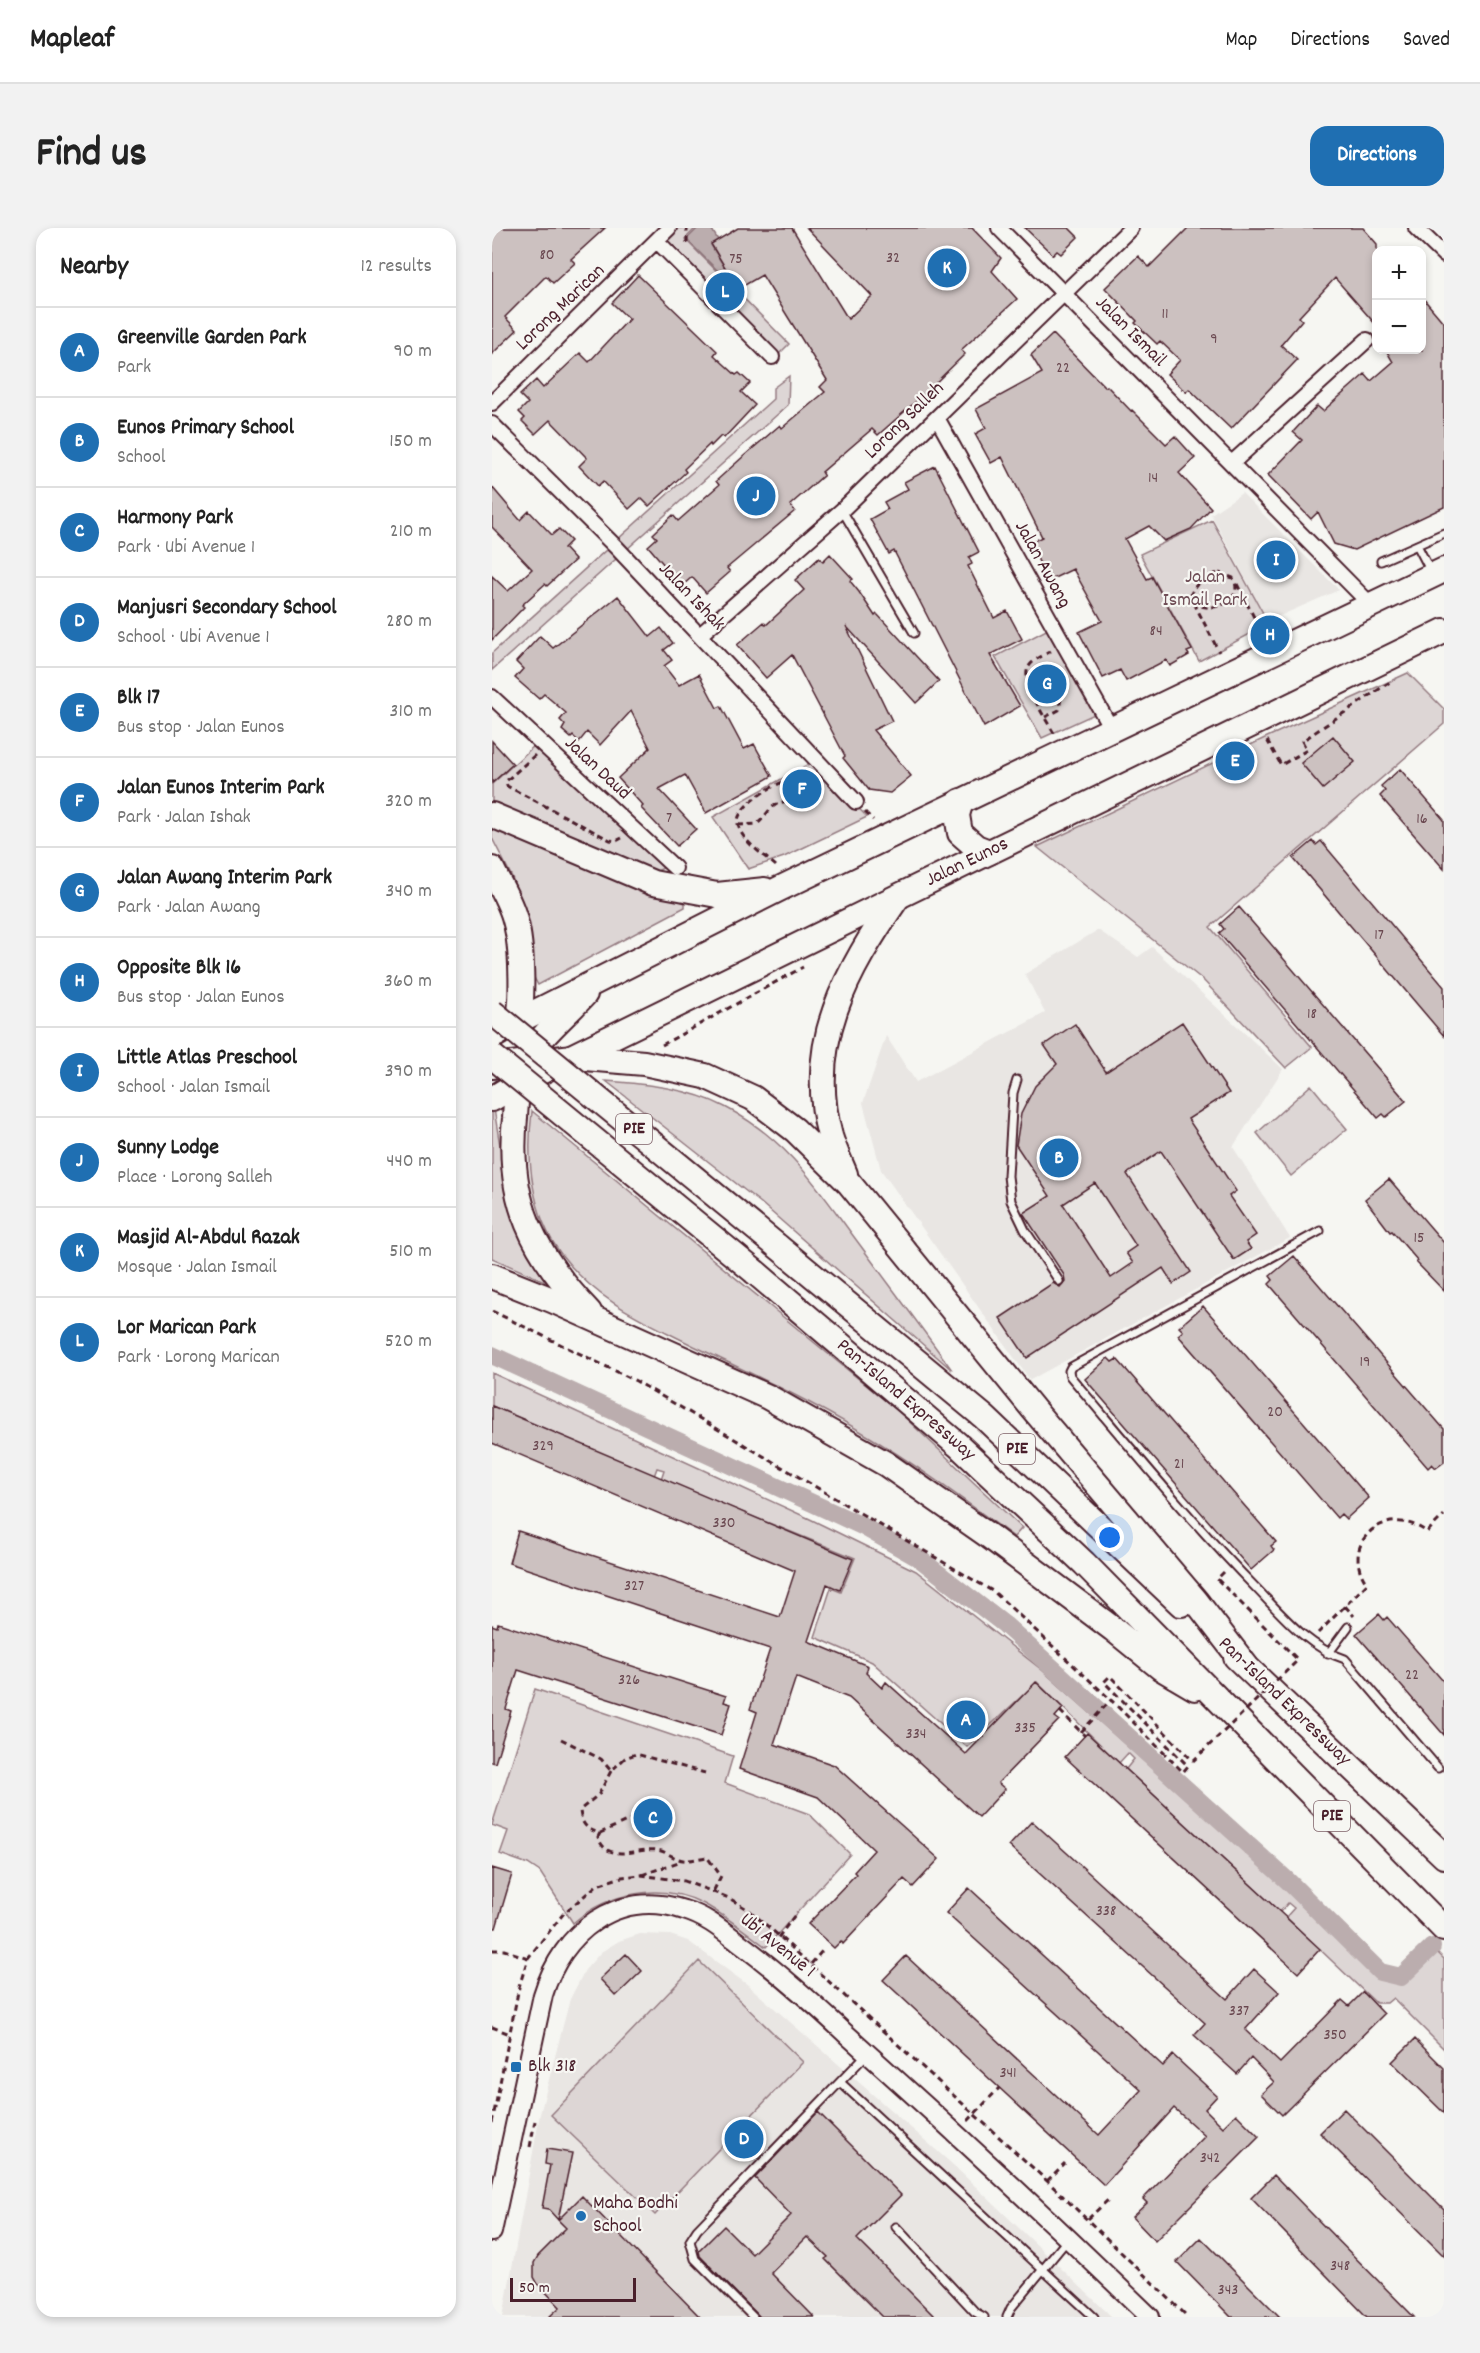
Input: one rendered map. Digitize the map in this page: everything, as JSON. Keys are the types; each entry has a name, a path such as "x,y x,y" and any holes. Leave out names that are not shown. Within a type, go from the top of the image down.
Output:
{"highway":[{"name":"Jalan Eunos","path":"492,1099 504,1058 520,1020 597,981 777,877 961,801 1438,573"},
{"name":"Jalan Eunos","path":"504,1058 573,1058 899,896 1444,631"},
{"path":"961,801 957,815 960,833 976,847 989,852"},
{"path":"492,815 653,883 717,896 777,877"},
{"path":"492,869 515,920 520,955 520,1020"},
{"path":"849,1183 830,1135 824,1090 824,1045 842,989 871,935 899,896"},
{"path":"504,1058 597,981"},
{"name":"Pan-Island Expressway","path":"492,1012 984,1417 1444,1856"},
{"path":"504,1058 631,1028"},
{"path":"504,1058 512,1164 522,1209 534,1242 554,1272 597,1320"},
{"name":"Pan-Island Expressway","path":"504,1058 958,1445 1084,1563 1444,1929"},
{"path":"573,1058 644,1063 705,1076 753,1098 795,1130 849,1183 1034,1410 1196,1601 1246,1666"},
{"path":"492,1276 597,1320 768,1397 886,1464 999,1544 1161,1668 1221,1703"}],"street":[{"name":"Lorong Marican","path":"492,403 669,228"},
{"name":"Jalan Ismail","path":"999,228 1372,606"},
{"name":"Lorong Salleh","path":"700,635 843,510 1131,228"},
{"path":"1416,228 1444,255"},
{"path":"657,241 772,357"},
{"path":"1232,463 1367,340"},
{"name":"Jalan Awang","path":"937,418 1112,730"},
{"name":"Jalan Ishak","path":"492,424 700,635 856,802"},
{"name":"Jalan Daud","path":"492,697 675,868"},
{"name":"Ubi Avenue 1","path":"492,2232 543,1995 557,1961 577,1934 599,1918 617,1910 644,1905 665,1906 684,1909 702,1917 762,1960 958,2134 1150,2317"}],"lane":[{"path":"843,510 914,633"},
{"path":"1382,561 1444,533"},
{"path":"1417,545 1438,573"},
{"path":"1017,1080 1013,1093 1008,1176 1011,1201 1025,1230 1059,1281"},
{"path":"1320,1231 1071,1367 1070,1376 1212,1544 1309,1641 1328,1654 1345,1659 1438,1768"},
{"path":"1328,1654 1348,1627"},
{"path":"753,2317 695,2259 690,2241 697,2230 868,2053"},
{"path":"840,2082 1092,2317"},
{"path":"896,2227 975,2312 984,2317"},
{"path":"1007,2317 1011,2308 1069,2238"}],"path":[{"path":"687,228 687,243"},
{"path":"1219,652 1191,594 1206,578 1222,573 1235,580 1261,631"},
{"path":"1193,602 1204,608 1222,605 1234,595 1235,580"},
{"path":"1055,735 1029,687 1026,673 1032,662 1064,645"},
{"path":"1050,652 1055,660"},
{"path":"1045,717 1059,710 1065,678 1060,669"},
{"path":"1265,738 1281,765 1307,750 1302,741 1394,679"},
{"path":"544,747 506,781 507,786 613,841 621,839 632,828"},
{"path":"777,877 738,825 742,809 752,800 789,780 798,778 811,781 826,794"},
{"path":"738,825 757,824 777,804 802,799 809,791 811,781"},
{"path":"662,1046 813,962"},
{"path":"492,1311 636,1381 994,1592 1111,1700 1183,1772 1188,1766 1104,1682 1110,1676 1193,1761 1298,1660 1217,1579 1226,1571"},
{"path":"1309,1641 1367,1584 1359,1574 1357,1563 1359,1551 1370,1532 1377,1526 1391,1521 1406,1522 1427,1532 1444,1515"},
{"path":"1060,1711 1083,1734 1111,1700"},
{"path":"561,1738 601,1759 611,1771"},
{"path":"629,1820 600,1833 585,1827 580,1819 580,1810 599,1794 611,1771 625,1758 636,1754 705,1773"},
{"path":"600,1833 598,1837 605,1848 618,1853 627,1855 656,1850 683,1860"},
{"path":"641,1875 683,1860 707,1857 721,1876 713,1892"},
{"path":"492,2123 519,1987 528,1958 559,1919 583,1897"},
{"path":"762,1960 797,1912"},
{"path":"492,1950 504,1950 528,1958"},
{"path":"811,1964 822,1952"},
{"path":"492,2027 510,2034"},
{"path":"958,2134 999,2088"},
{"path":"530,2147 537,2113"},
{"path":"1047,2181 1065,2163"},
{"path":"1088,2219 1109,2199"}],"shaded area":[{"path":"698,228 711,228 718,240 711,245 732,280 730,283 688,241 688,238"},
{"path":"1242,493 1339,590 1268,621 1211,514"},
{"path":"1098,930 1138,957 1152,947 1283,1069 1233,1147 1290,1238 1030,1380 881,1170 863,1103 886,1036 916,1082 1045,1013 1025,974"},
{"path":"640,1934 670,1935 688,1941 748,1985 952,2164 1112,2317 503,2317 540,2114 570,1999 585,1970 601,1952 619,1941"}],"green space":[{"path":"673,228 696,228 685,239 789,344 777,356 660,241"},
{"path":"789,376 788,405 492,670 492,653 773,399 773,388"},
{"name":"Jalan Ismail Park","path":"1212,520 1269,624 1199,661 1140,554"},
{"path":"1052,627 1099,712 1042,738 995,657"},
{"path":"1408,673 1444,709 1444,724 1210,927 1312,1047 1286,1068 1203,980 1037,847 1265,738"},
{"path":"534,746 665,867 655,872 492,809 492,784"},
{"path":"814,761 867,817 784,857 748,869 713,817"},
{"path":"492,824 685,903 685,907 538,985 530,970 529,930 512,877 492,838"},
{"path":"606,1081 652,1086 697,1095 725,1107 767,1135 785,1151 816,1186 952,1370 761,1203"},
{"path":"1311,1085 1347,1129 1291,1176 1257,1133"},
{"path":"494,1109 510,1207 551,1284 492,1258 492,1111"},
{"path":"532,1111 899,1412 1022,1528 1014,1537 919,1469 840,1419 639,1318 590,1285 561,1254 543,1222 537,1204 531,1167"},
{"path":"492,1373 810,1519 916,1571 1042,1670 1270,1874 1377,1978 1402,1984 1436,1951 1444,1959 1444,2049 1393,1998 1387,2003 1376,2003 1286,1917 1294,1908 1288,1903 1280,1912 1126,1769 1134,1759 1128,1753 1119,1763 1037,1682 967,1747 872,1662 815,1637 831,1588 841,1592 855,1558 661,1479 664,1470 657,1468 654,1476 492,1406"},
{"path":"535,1689 733,1756 725,1783 809,1814 850,1854 766,1947 704,1904 671,1893 653,1892 619,1898 587,1912 573,1923 540,1872 528,1864 500,1854 508,1831 492,1825"},
{"path":"699,1961 803,2062 655,2215 551,2115"}],"building":[{"path":"492,228 605,228 571,259 575,263 553,283 546,276 505,317 517,330 492,354"},
{"path":"738,228 792,228 848,319 872,296 807,228 972,228 1001,258 992,271 1017,299 961,350 965,354 920,398 878,435 872,429 822,472 824,475 790,505 795,511 727,568 730,572 706,593 692,577 682,586 648,546 657,538 653,534 673,515 678,521 719,485 716,481 745,455 780,425 782,428 825,392 820,387 827,380 762,275 738,289 711,244"},
{"path":"1025,228 1069,228 1078,237 1061,254 1057,251 1053,255"},
{"path":"1188,228 1363,228 1377,244 1377,246 1372,246 1372,320 1335,278 1299,317 1302,320 1281,345 1297,360 1231,429 1189,389 1186,392 1167,374 1180,360 1160,341 1157,344 1135,323 1137,321 1105,288 1138,256 1149,267"},
{"path":"638,275 717,351 714,355 736,375 739,373 750,383 741,392 755,405 724,438 721,436 711,446 710,444 684,469 686,472 649,506 641,498 629,509 603,481 598,486 579,466 587,458 550,420 535,434 522,421 525,418 519,412 528,403 520,395 536,380 543,388 580,353 589,362 629,319 612,303"},
{"path":"1426,302 1444,323 1444,507 1354,550 1334,544 1318,512 1311,519 1268,475 1302,440 1293,432 1317,406 1323,411 1365,374 1371,381 1393,362 1388,354 1426,354"},
{"path":"1053,334 1166,444 1175,436 1195,458 1179,473 1211,508 1191,529 1164,541 1149,526 1125,539 1147,579 1152,577 1192,650 1187,652 1189,655 1170,666 1166,660 1126,681 1120,670 1103,678 1079,632 1102,621 1073,569 1048,581 1030,543 1042,537 1002,457 991,463 975,434 986,428 976,409 1042,373 1031,355"},
{"path":"935,466 979,552 969,557 972,564 968,566 994,618 1007,611 1022,639 990,655 1020,706 984,727 894,551 889,554 870,519 888,509 884,502 908,489 904,482"},
{"path":"492,487 520,520 529,511 552,535 559,529 571,541 564,548 575,560 522,605 524,607 492,640 492,576 508,591 532,569 492,527"},
{"path":"830,554 853,579 850,581 875,616 877,614 939,681 916,703 846,626 892,721 873,730 911,776 890,793 869,790 843,758 845,756 792,655 766,678 737,645 764,622 766,625 804,590 795,580 819,558 823,561"},
{"path":"618,596 650,637 661,628 673,643 664,650 672,660 664,666 679,685 699,674 717,708 721,706 744,749 754,744 772,776 706,813 685,775 659,789 696,829 677,846 641,808 643,806 618,778 650,748 631,711 600,745 587,732 579,742 562,730 565,725 560,720 566,713 544,694 539,699 515,678 523,669 516,662 540,636 553,648"},
{"path":"1333,736 1355,762 1323,789 1301,763"},
{"path":"492,741 513,764 492,783"},
{"path":"1400,769 1444,820 1444,869 1380,796 1385,791 1381,786"},
{"path":"1313,841 1316,845 1321,841 1444,987 1444,1036 1293,858"},
{"path":"1239,907 1406,1101 1386,1117 1383,1114 1378,1118 1219,933 1224,929 1220,924"},
{"path":"1182,1022 1229,1093 1188,1119 1236,1191 1229,1196 1256,1235 1246,1242 1251,1249 1234,1260 1161,1151 1127,1174 1191,1272 1173,1284 1163,1268 1027,1358 1000,1318 1053,1283 1060,1287 1065,1281 1064,1275 1023,1213 1050,1196 1016,1145 1021,1114 1035,1086 1057,1064 1044,1045 1075,1024 1106,1072","holes":["1095,1183 1136,1246 1126,1253 1133,1263 1111,1278 1063,1204"]},
{"path":"1389,1179 1444,1243 1444,1291 1416,1262 1418,1261 1392,1231 1390,1232 1365,1199"},
{"path":"1294,1256 1444,1429 1444,1462 1436,1468 1432,1464 1428,1468 1269,1284 1273,1280 1270,1276"},
{"path":"1203,1306 1369,1498 1346,1519 1341,1514 1337,1518 1178,1335 1183,1331 1179,1327"},
{"path":"1108,1358 1112,1362 1117,1359 1276,1542 1271,1546 1274,1550 1251,1570 1085,1379"},
{"path":"492,1406 853,1559 840,1590 827,1584 808,1641 868,1666 866,1673 882,1688 886,1682 966,1754 1036,1682 1063,1708 1055,1717 1059,1720 998,1783 1005,1789 979,1817 849,1698 796,1677 774,1744 834,1765 939,1859 913,1887 904,1879 843,1944 841,1941 834,1948 808,1924 856,1874 854,1872 874,1850 818,1797 739,1769 757,1712 750,1709 770,1649 509,1563 518,1531 780,1617 795,1571 492,1443"},
{"path":"1379,1614 1384,1620 1387,1617 1444,1682 1444,1735 1356,1634"},
{"path":"498,1623 726,1696 724,1702 731,1704 721,1735 518,1670 506,1709 511,1711 495,1763 492,1762 492,1625 497,1627"},
{"path":"1087,1733 1320,1949 1298,1973 1065,1757"},
{"path":"1032,1821 1227,1999 1254,1969 1279,1992 1245,2030 1280,2063 1342,2000 1349,2006 1363,1992 1384,2014 1282,2115 1261,2094 1274,2082 1251,2058 1237,2074 1194,2035 1205,2023 1009,1846"},
{"path":"492,1868 512,1874 496,1928 492,1928"},
{"path":"969,1888 1163,2066 1173,2055 1217,2096 1205,2109 1223,2127 1236,2114 1259,2137 1155,2241 1132,2217 1147,2203 1143,2199 1205,2136 1174,2108 1104,2185 883,1980 906,1956 1099,2135 1141,2090 946,1913"},
{"path":"626,1954 642,1971 616,1996 600,1979"},
{"path":"1415,2039 1444,2068 1444,2113 1392,2062"},
{"path":"1344,2109 1444,2209 1444,2256 1320,2133"},
{"path":"818,2112 901,2195 857,2239 935,2317 883,2317 825,2259 828,2257 807,2237 771,2273 814,2317 760,2317 700,2256 699,2251 724,2226 752,2254 791,2215 755,2178"},
{"path":"547,2149 572,2153 558,2220 548,2209 542,2208 550,2165 545,2164"},
{"path":"1274,2175 1414,2317 1367,2317 1251,2198"},
{"path":"582,2196 700,2317 549,2317 560,2307 538,2284 534,2277 534,2263 566,2228 558,2220"},
{"path":"1201,2238 1280,2317 1231,2317 1177,2262"}],"waterway":[{"path":"492,1355 862,1526 920,1559 1005,1625 1288,1881 1380,1972 1401,1977 1432,1947"}],"place":[{"name":"Masjid Al-Abdul Razak","path":"947,268"},
{"name":"Lor Marican Park","path":"725,292"},
{"name":"Sunny Lodge","path":"756,496"},
{"name":"Little Atlas Preschool","path":"1276,560"},
{"name":"Opposite Blk 16","path":"1270,635"},
{"name":"Jalan Awang Interim Park","path":"1047,684"},
{"name":"Blk 17","path":"1235,761"},
{"name":"Jalan Eunos Interim Park","path":"802,789"},
{"name":"Eunos Primary School","path":"1059,1158"},
{"name":"Greenville Garden Park","path":"966,1720"},
{"name":"Harmony Park","path":"653,1818"},
{"name":"Blk 318","path":"516,2067"},
{"name":"Manjusri Secondary School","path":"744,2139"},
{"name":"Maha Bodhi School","path":"581,2216"}]}
